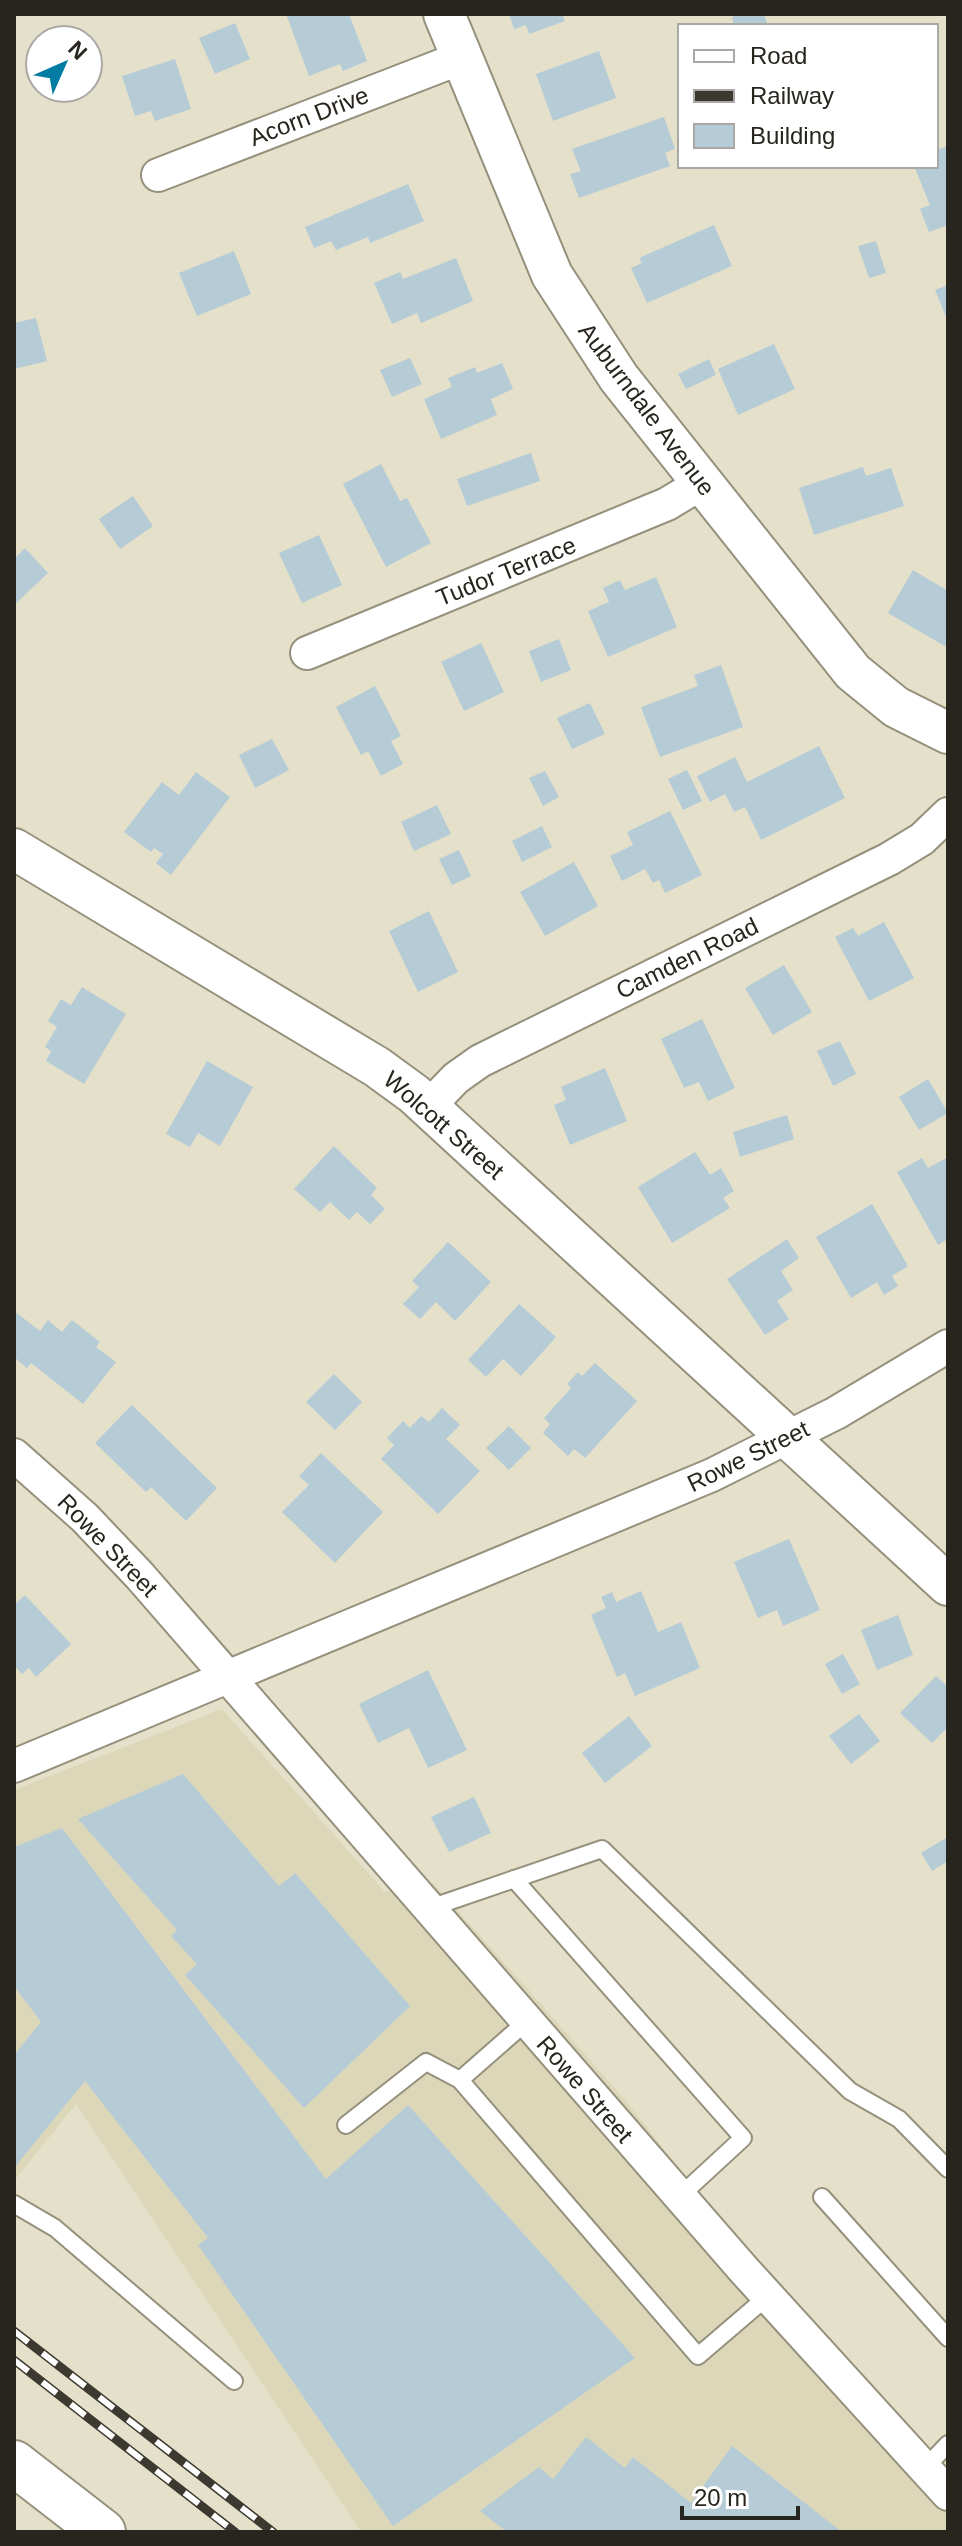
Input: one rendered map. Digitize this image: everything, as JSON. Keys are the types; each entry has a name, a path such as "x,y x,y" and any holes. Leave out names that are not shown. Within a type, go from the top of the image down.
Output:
{"highway":[{"path":"14,2463 103,2532"}],"street":[{"name":"Auburndale Avenue","path":"444,14 539,248 566,301 619,378 853,672 896,707 948,733"},
{"name":"Acorn Drive","path":"158,175 461,58"},
{"name":"Tudor Terrace","path":"307,653 667,504 702,483"},
{"name":"Camden Road","path":"429,1106 456,1078 480,1061 889,859 922,839 948,814"},
{"name":"Wolcott Street","path":"14,849 377,1067 429,1106 786,1439 948,1585"},
{"name":"Rowe Street","path":"14,1766 687,1486 786,1439 948,1346"},
{"name":"Rowe Street","path":"14,1455 111,1544 679,2197 948,2494"}],"lane":[{"path":"427,1910 602,1849 850,2091 899,2119 948,2169"},
{"path":"514,1879 743,2138 679,2197"},
{"path":"460,2080 526,2022"},
{"path":"346,2125 426,2062 460,2080 698,2356 768,2296"},
{"path":"822,2197 948,2338"},
{"path":"14,2204 55,2228 234,2381"},
{"path":"924,2469 948,2444"}],"shaded area":[{"path":"222,1709 385,1892 433,1883 533,1995 626,2101 723,2224 948,2482 948,2532 361,2532 76,2104 14,2181 14,1790"}],"building":[{"path":"286,14 349,14 367,61 343,71 340,64 309,76"},
{"path":"509,14 562,14 565,21 529,34 526,25 514,29"},
{"path":"764,14 767,24 734,24 732,17"},
{"path":"235,23 250,59 215,74 199,38"},
{"path":"599,51 616,98 553,121 536,74"},
{"path":"175,59 191,109 155,121 151,111 135,116 122,76"},
{"path":"664,117 675,149 665,153 670,166 579,198 570,174 581,171 572,149"},
{"path":"948,146 948,225 929,232 920,209 930,205 915,168 938,168 938,149"},
{"path":"408,184 424,221 370,243 368,237 336,250 331,241 314,248 305,227"},
{"path":"714,225 732,266 647,303 631,268 642,263 639,258"},
{"path":"876,241 886,273 869,278 858,246"},
{"path":"234,251 251,294 197,316 179,273"},
{"path":"456,258 473,301 421,323 417,313 392,324 374,283 400,272 403,279"},
{"path":"948,285 948,322 935,290"},
{"path":"36,318 47,361 14,369 14,323"},
{"path":"774,344 795,389 738,415 718,369"},
{"path":"410,358 422,384 392,397 380,370"},
{"path":"709,359 716,375 686,389 678,374"},
{"path":"502,363 513,389 491,399 497,415 441,439 424,399 452,387 448,378 475,367 477,373"},
{"path":"531,453 540,481 467,506 457,479"},
{"path":"381,464 400,501 407,498 431,543 386,567 343,484"},
{"path":"863,467 866,476 891,468 904,506 814,535 799,488"},
{"path":"133,496 153,526 120,549 99,519"},
{"path":"319,535 342,585 302,603 279,553"},
{"path":"25,548 48,573 14,605 14,559"},
{"path":"913,570 948,591 948,648 888,613"},
{"path":"656,577 677,627 608,657 588,611 609,602 603,588 620,580 625,590"},
{"path":"559,639 571,670 541,682 529,651"},
{"path":"481,643 504,692 464,711 441,662"},
{"path":"721,665 743,727 660,757 641,707 698,686 694,675"},
{"path":"375,686 401,736 391,741 403,764 381,776 368,751 361,755 336,707"},
{"path":"590,703 605,734 572,749 557,718"},
{"path":"272,739 289,770 255,788 239,755"},
{"path":"819,746 845,798 761,840 745,807 734,812 725,794 710,802 697,776 735,757 747,782"},
{"path":"687,770 702,801 683,810 668,779"},
{"path":"545,771 559,797 543,806 529,778"},
{"path":"196,772 230,797 171,875 156,863 163,854 154,848 151,852 124,832 162,782 179,795"},
{"path":"437,805 451,834 414,851 401,822"},
{"path":"670,811 702,875 665,893 659,880 653,883 645,869 622,881 610,856 633,845 627,832"},
{"path":"542,826 552,847 522,862 512,841"},
{"path":"459,850 471,876 452,885 439,859"},
{"path":"574,862 598,906 545,936 520,892"},
{"path":"429,911 458,972 418,992 389,931"},
{"path":"884,922 914,978 869,1001 835,937 853,928 858,936"},
{"path":"784,965 812,1012 773,1035 745,988"},
{"path":"82,987 126,1014 84,1084 46,1061 51,1051 45,1047 57,1027 48,1021 61,999 71,1005"},
{"path":"702,1019 735,1088 708,1101 699,1082 684,1088 661,1039"},
{"path":"840,1041 856,1074 833,1086 817,1051"},
{"path":"207,1061 253,1087 220,1146 198,1133 190,1147 166,1134"},
{"path":"605,1068 627,1121 570,1145 554,1105 566,1100 561,1087"},
{"path":"928,1079 948,1113 919,1130 899,1097"},
{"path":"787,1115 794,1139 740,1157 733,1132"},
{"path":"334,1146 377,1188 371,1195 385,1209 370,1224 357,1212 349,1220 330,1202 320,1212 294,1189"},
{"path":"695,1152 710,1175 721,1168 734,1191 723,1198 730,1208 672,1243 638,1187"},
{"path":"948,1157 948,1239 938,1245 897,1172 922,1158 928,1168"},
{"path":"872,1204 908,1266 892,1276 898,1286 884,1295 877,1282 851,1298 816,1237"},
{"path":"787,1239 799,1258 781,1271 793,1290 777,1301 789,1319 765,1335 727,1279"},
{"path":"448,1242 491,1282 455,1321 436,1302 420,1319 403,1304 419,1287 412,1281"},
{"path":"519,1304 556,1337 521,1376 503,1359 486,1377 468,1360"},
{"path":"14,1311 40,1331 48,1320 62,1332 72,1320 100,1342 96,1347 116,1362 83,1404 31,1363 27,1368 14,1357"},
{"path":"595,1363 637,1401 585,1458 574,1449 568,1456 543,1433 550,1424 544,1418 571,1388 567,1384 578,1372 582,1376"},
{"path":"334,1374 362,1402 335,1430 306,1402"},
{"path":"132,1405 217,1488 186,1521 151,1487 146,1492 95,1443"},
{"path":"442,1408 460,1425 446,1439 480,1471 438,1514 381,1459 394,1445 387,1438 403,1421 410,1428 421,1416 429,1422"},
{"path":"509,1426 531,1448 509,1470 486,1448"},
{"path":"321,1453 383,1512 335,1563 282,1512 309,1485 299,1476"},
{"path":"789,1539 820,1610 783,1626 777,1610 758,1618 734,1562"},
{"path":"641,1591 658,1632 681,1622 700,1668 635,1696 625,1673 617,1677 591,1615 606,1608 601,1597 612,1592 616,1602"},
{"path":"25,1595 71,1644 36,1677 29,1668 22,1674 14,1665 14,1605"},
{"path":"898,1615 913,1655 877,1670 861,1630"},
{"path":"843,1654 860,1684 842,1694 825,1664"},
{"path":"428,1670 467,1750 428,1768 409,1728 378,1743 359,1704"},
{"path":"936,1676 948,1687 948,1727 932,1743 900,1713"},
{"path":"859,1714 880,1741 851,1764 829,1736"},
{"path":"629,1716 652,1746 605,1783 582,1753"},
{"path":"183,1774 279,1886 295,1873 410,2006 304,2108 185,1975 197,1964 171,1936 177,1930 78,1819"},
{"path":"474,1797 491,1833 449,1852 431,1817"},
{"path":"62,1828 326,2179 408,2105 635,2358 393,2526 198,2245 208,2238 85,2081 14,2168 14,2055 41,2022 14,1986 14,1847"},
{"path":"946,1838 948,1861 932,1871 921,1853"},
{"path":"586,2437 625,2468 633,2457 691,2503 732,2446 842,2532 507,2532 480,2511 539,2467 553,2479"}],"railway":[{"path":"14,2331 273,2532"},
{"path":"14,2360 235,2532"}]}
